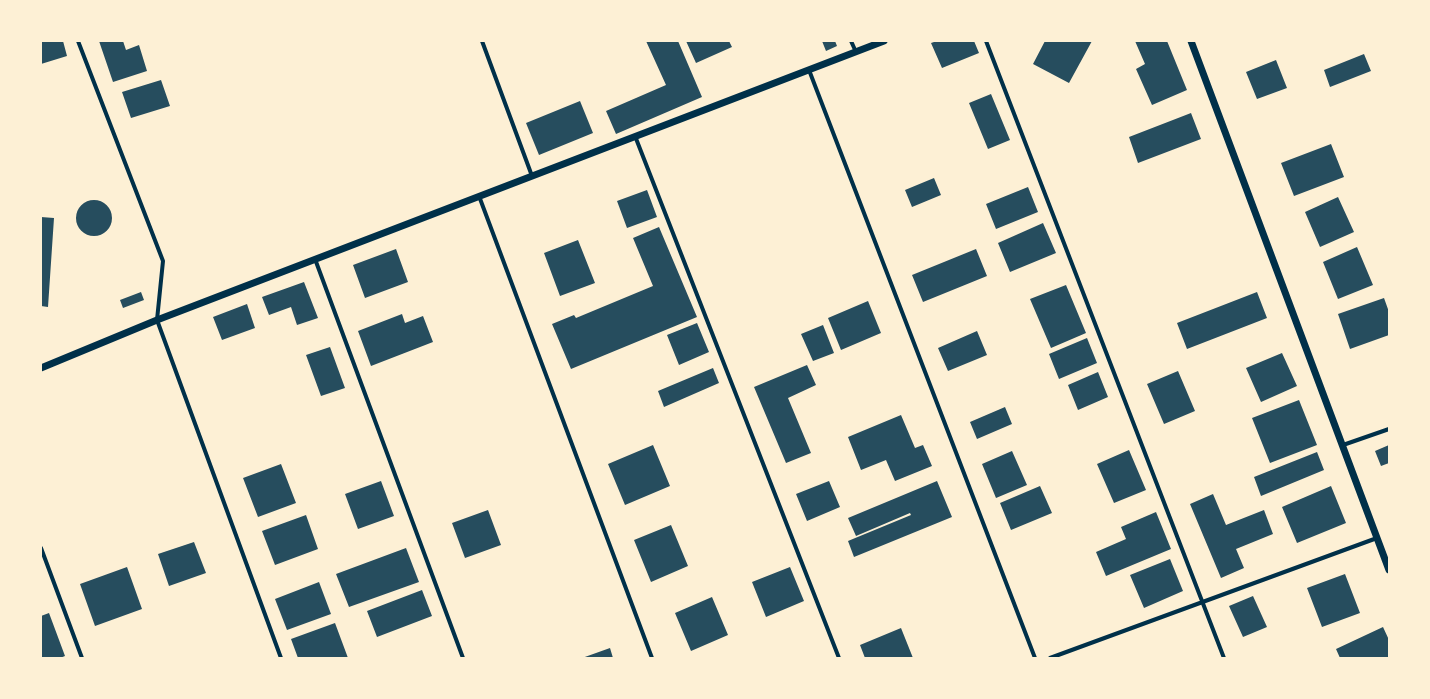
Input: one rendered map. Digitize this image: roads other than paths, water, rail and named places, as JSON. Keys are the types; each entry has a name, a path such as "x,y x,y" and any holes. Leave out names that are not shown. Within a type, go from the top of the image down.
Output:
{"street":[{"path":"78,41 163,261 157,320 281,658"},
{"path":"482,41 532,176"},
{"path":"852,41 856,52"},
{"path":"41,368 157,320 884,41"},
{"path":"986,41 1224,658"},
{"path":"1191,41 1389,570"},
{"path":"809,70 1035,658"},
{"path":"636,136 839,658"},
{"path":"479,196 652,658"},
{"path":"315,259 463,658"},
{"path":"1343,445 1389,429"},
{"path":"1050,658 1377,538"},
{"path":"41,548 82,658"}]}
